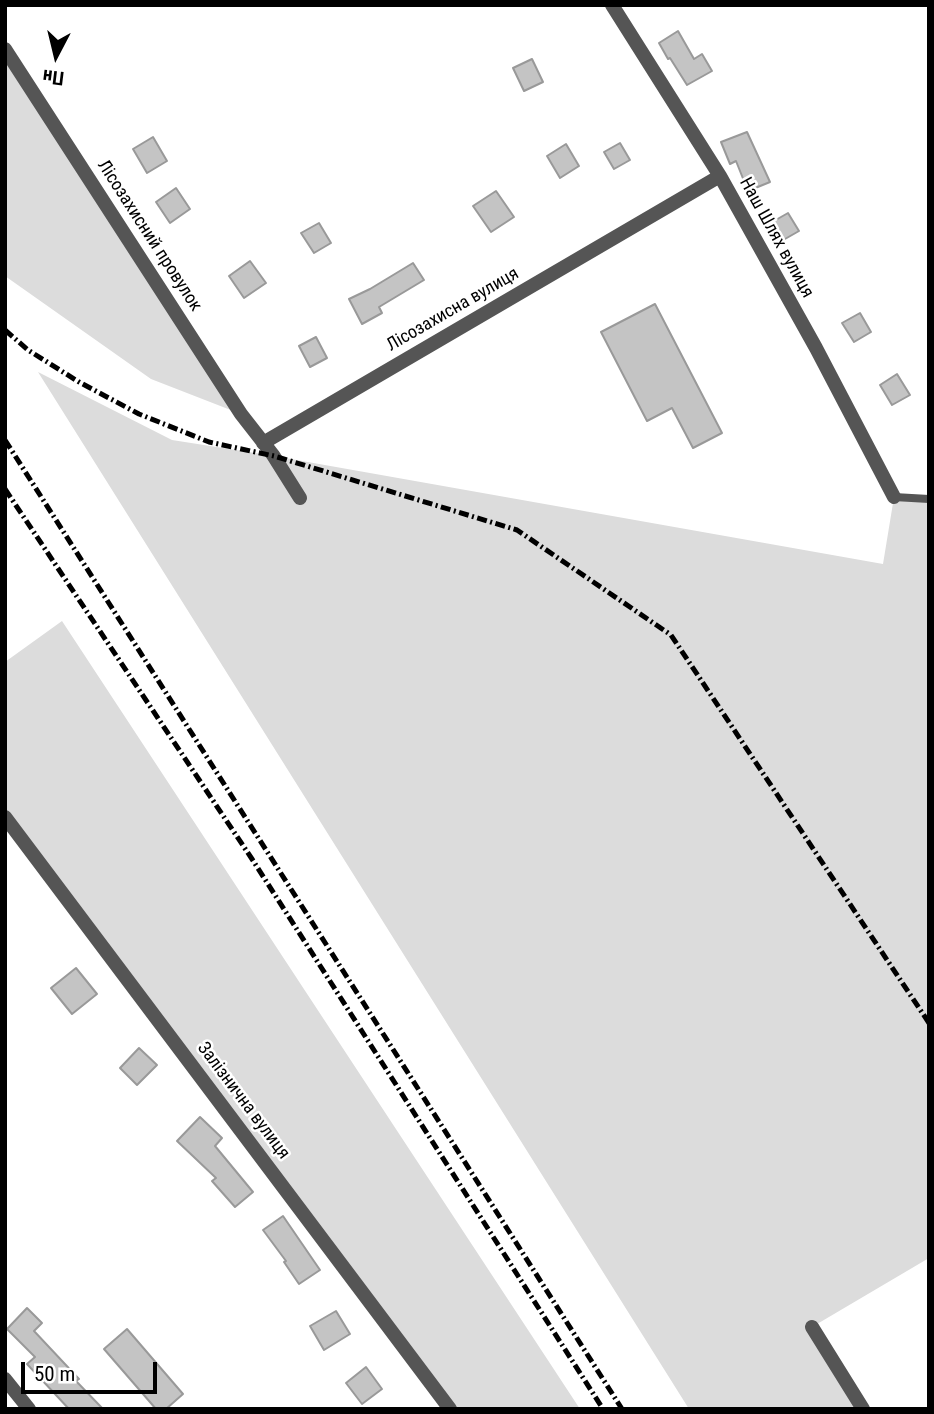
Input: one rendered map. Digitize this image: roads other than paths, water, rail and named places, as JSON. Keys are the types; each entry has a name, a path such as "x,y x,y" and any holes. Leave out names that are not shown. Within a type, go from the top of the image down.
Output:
{"street":[{"name":"Наш Шлях вулиця","path":"612,5 720,176 816,348 894,497"},
{"name":"Лісозахисний провулок","path":"5,49 233,403 262,443"},
{"name":"Лісозахисна вулиця","path":"262,443 720,176"},
{"path":"262,443 274,456 300,498"},
{"name":"Залізнична вулиця","path":"5,817 450,1409"},
{"path":"812,1327 863,1409"},
{"path":"5,1379 29,1409"}],"lane":[{"path":"894,497 929,499"}],"railway":[{"path":"5,330 28,350 79,382 139,414 209,442 274,456 517,530 671,635 929,1023"},
{"path":"5,440 622,1409"},
{"path":"5,489 252,859 603,1409"}]}
